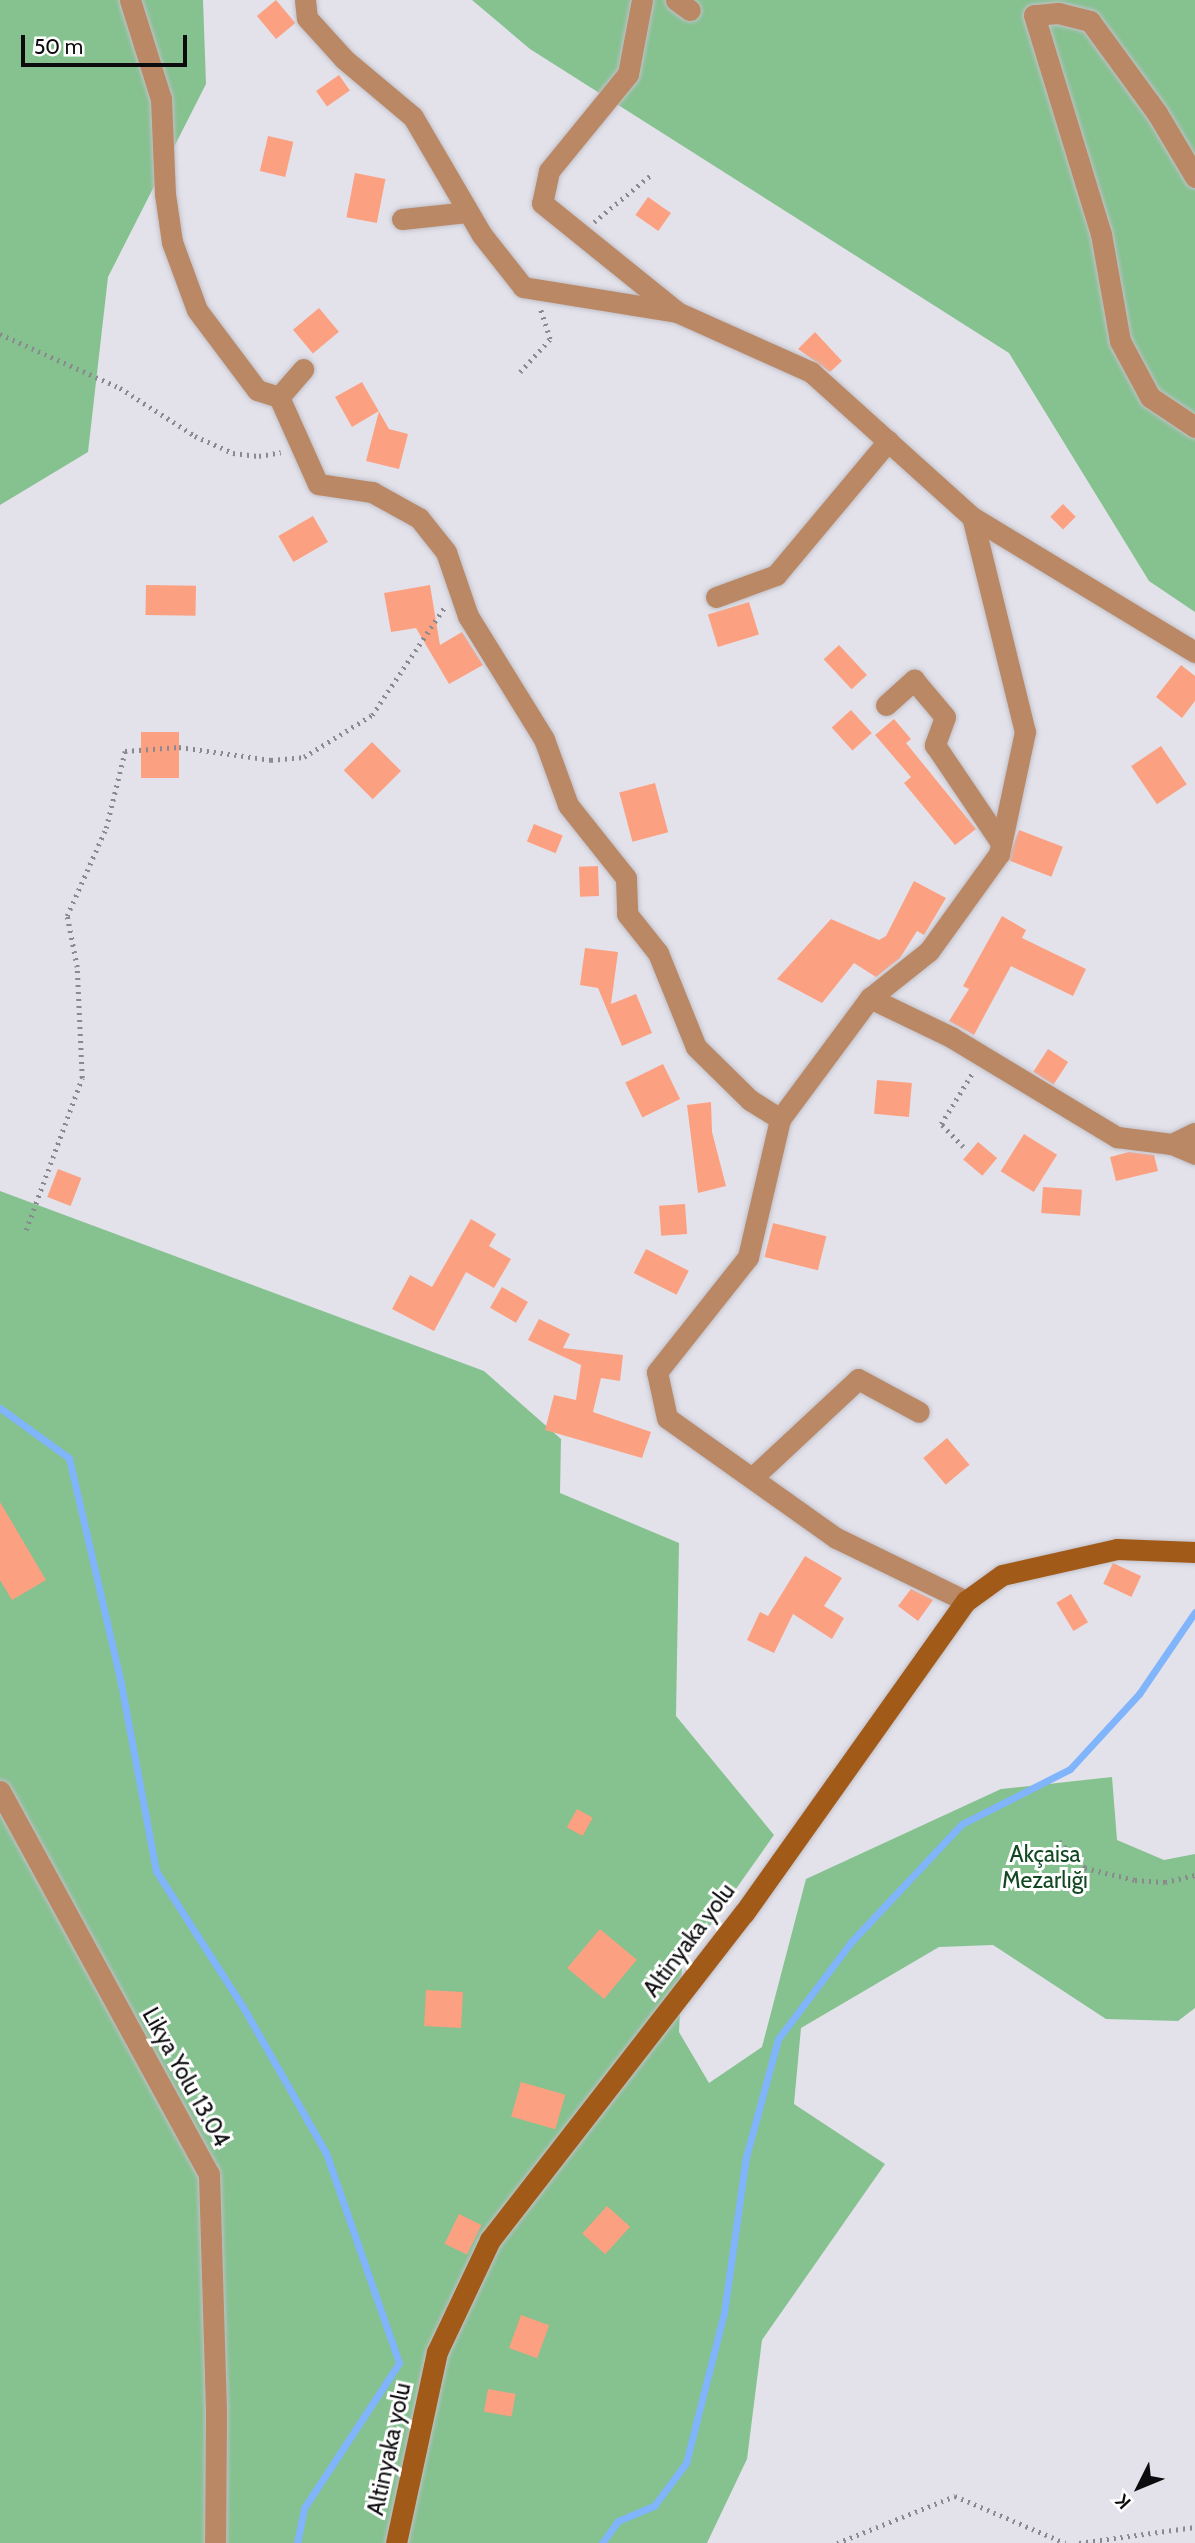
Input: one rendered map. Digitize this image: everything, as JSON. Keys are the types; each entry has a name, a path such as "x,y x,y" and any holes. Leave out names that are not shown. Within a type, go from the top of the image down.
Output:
{"main road":[{"name":"Altinyaka yolu","path":"396,2543 437,2352 490,2240 744,1913 966,1601 1002,1575 1117,1549 1163,1547 1195,1552"}],"street":[{"path":"130,0 161,99 165,194 172,242 197,310 257,390 279,397 318,484 372,492 419,518 446,552 468,616 544,739 568,805 626,878 627,915 658,953 696,1047 750,1100 780,1119"},
{"path":"305,0 307,18 344,59 412,117 467,212 523,287 677,312"},
{"path":"642,0 628,74 549,171 542,203 677,312 811,372 972,517 1195,652"},
{"path":"1195,177 1157,113 1090,21 1058,13 1034,15 1101,234 1120,341 1150,397 1195,427"},
{"path":"402,219 467,212"},
{"path":"279,397 303,369"},
{"path":"716,597 776,575 888,441"},
{"path":"966,1601 836,1538 667,1418 657,1372 748,1257 780,1119 870,998 929,951 999,854 1025,732 972,517"},
{"path":"886,705 914,680 944,717 935,744 1001,843"},
{"path":"870,998 982,1056 1117,1137 1172,1144 1195,1154"},
{"path":"1172,1144 1195,1133"},
{"path":"752,1478 858,1379 919,1412"},
{"name":"Likya Yolu 13.04","path":"0,1791 209,2174 216,2414 215,2543"}],"path":[{"path":"580,234 652,174"},
{"path":"520,372 550,339 533,289"},
{"path":"0,334 120,387 195,436 233,453 260,456 303,448"},
{"path":"26,1230 82,1078 77,967 67,916 106,828 125,751 179,747 271,760 304,757 372,715 458,587"},
{"path":"963,1147 941,1124 982,1056"},
{"path":"1059,1841 1085,1868 1135,1880 1165,1882 1195,1875"},
{"path":"837,2543 956,2496 1065,2543"},
{"path":"1079,2543 1195,2527"}],"green space":[{"path":"0,0 203,0 206,84 108,277 88,452 0,505"},
{"path":"472,0 1195,0 1195,612 1149,581 1009,353 530,49"},
{"name":"Akçaisa Mezarlığı","path":"0,1191 484,1371 561,1439 560,1493 679,1543 676,1716 774,1835 682,1965 679,2032 709,2083 762,2047 806,1879 1001,1789 1112,1777 1117,1840 1164,1860 1195,1854 1195,2008 1178,2021 1106,2019 993,1945 939,1947 801,2028 794,2104 885,2164 762,2340 747,2459 707,2543 0,2543"}],"building":[{"path":"276,0 295,23 276,39 257,16"},
{"path":"339,75 350,91 327,107 316,91"},
{"path":"268,136 293,142 285,177 260,171"},
{"path":"355,173 385,179 377,223 346,217"},
{"path":"648,197 671,213 658,231 635,215"},
{"path":"319,308 339,332 313,354 293,330"},
{"path":"815,332 842,361 830,372 798,349"},
{"path":"362,382 379,411 352,427 335,397"},
{"path":"379,411 389,429 408,434 399,469 366,461"},
{"path":"1063,504 1076,517 1063,529 1050,517"},
{"path":"313,516 328,542 293,562 278,536"},
{"path":"146,585 196,586 195,616 145,615"},
{"path":"430,585 440,645 462,632 483,665 449,684 416,628 391,632 384,593"},
{"path":"749,602 759,635 718,647 708,615"},
{"path":"839,645 867,675 852,689 824,659"},
{"path":"1181,665 1195,676 1195,701 1182,718 1156,697"},
{"path":"851,710 872,733 852,750 832,727"},
{"path":"894,719 911,739 906,743 976,829 955,845 904,783 911,777 875,735"},
{"path":"141,732 179,732 179,778 141,778"},
{"path":"372,742 401,771 373,799 344,770"},
{"path":"1161,746 1187,784 1157,804 1131,766"},
{"path":"655,783 668,832 632,842 619,793"},
{"path":"534,824 563,836 556,853 527,842"},
{"path":"1019,830 1063,847 1051,877 1008,860"},
{"path":"598,866 599,896 580,897 579,867"},
{"path":"914,881 946,898 924,935 917,931 900,958 876,977 854,963 822,1003 777,979 831,919 879,940 886,936"},
{"path":"1002,916 1026,930 1022,938 1086,969 1073,996 1011,966 974,1035 949,1021 969,989 963,986"},
{"path":"585,948 618,952 611,1004 636,994 652,1033 622,1046 598,988 580,985"},
{"path":"1048,1049 1068,1062 1053,1085 1033,1072"},
{"path":"663,1064 680,1099 642,1117 625,1082"},
{"path":"877,1080 912,1083 909,1117 874,1114"},
{"path":"711,1102 712,1132 726,1186 698,1193 687,1105"},
{"path":"1024,1134 1057,1155 1034,1192 1001,1171"},
{"path":"978,1142 997,1158 982,1176 963,1160"},
{"path":"1129,1152 1154,1155 1158,1171 1116,1181 1110,1157"},
{"path":"58,1169 81,1178 71,1206 47,1197"},
{"path":"1043,1187 1082,1190 1080,1216 1041,1213"},
{"path":"685,1204 687,1234 661,1236 659,1206"},
{"path":"471,1219 496,1234 489,1246 511,1259 494,1288 466,1272 434,1331 392,1309 410,1275 432,1287"},
{"path":"773,1223 826,1236 818,1270 765,1257"},
{"path":"646,1249 689,1271 677,1295 634,1273"},
{"path":"502,1287 528,1302 516,1323 490,1308"},
{"path":"539,1319 570,1334 563,1348 623,1355 620,1381 601,1378 593,1412 651,1432 642,1458 545,1430 554,1395 576,1400 581,1365 528,1340"},
{"path":"947,1438 969,1465 946,1485 923,1458"},
{"path":"0,1502 46,1580 12,1600 0,1580"},
{"path":"805,1556 842,1578 824,1606 844,1618 832,1639 793,1614 774,1653 747,1640 760,1612 768,1616"},
{"path":"1113,1563 1141,1576 1131,1597 1103,1584"},
{"path":"911,1589 933,1600 918,1621 898,1606"},
{"path":"1071,1594 1088,1622 1073,1631 1056,1603"},
{"path":"577,1809 593,1818 583,1836 567,1827"},
{"path":"600,1929 637,1960 604,1999 567,1968"},
{"path":"426,1990 463,1992 461,2028 424,2026"},
{"path":"521,2082 565,2095 555,2129 511,2117"},
{"path":"607,2206 630,2227 605,2254 582,2233"},
{"path":"459,2214 481,2225 467,2255 445,2244"},
{"path":"521,2315 549,2325 537,2358 509,2348"},
{"path":"488,2389 516,2394 512,2417 484,2412"}],"waterway":[{"path":"0,1408 69,1458 121,1684 156,1871 243,2007 326,2153 399,2363 304,2508 297,2543"},
{"path":"602,2543 618,2521 654,2506 686,2463 724,2313 746,2157 778,2039 851,1942 962,1824 1070,1769 1139,1694 1195,1612"}]}
